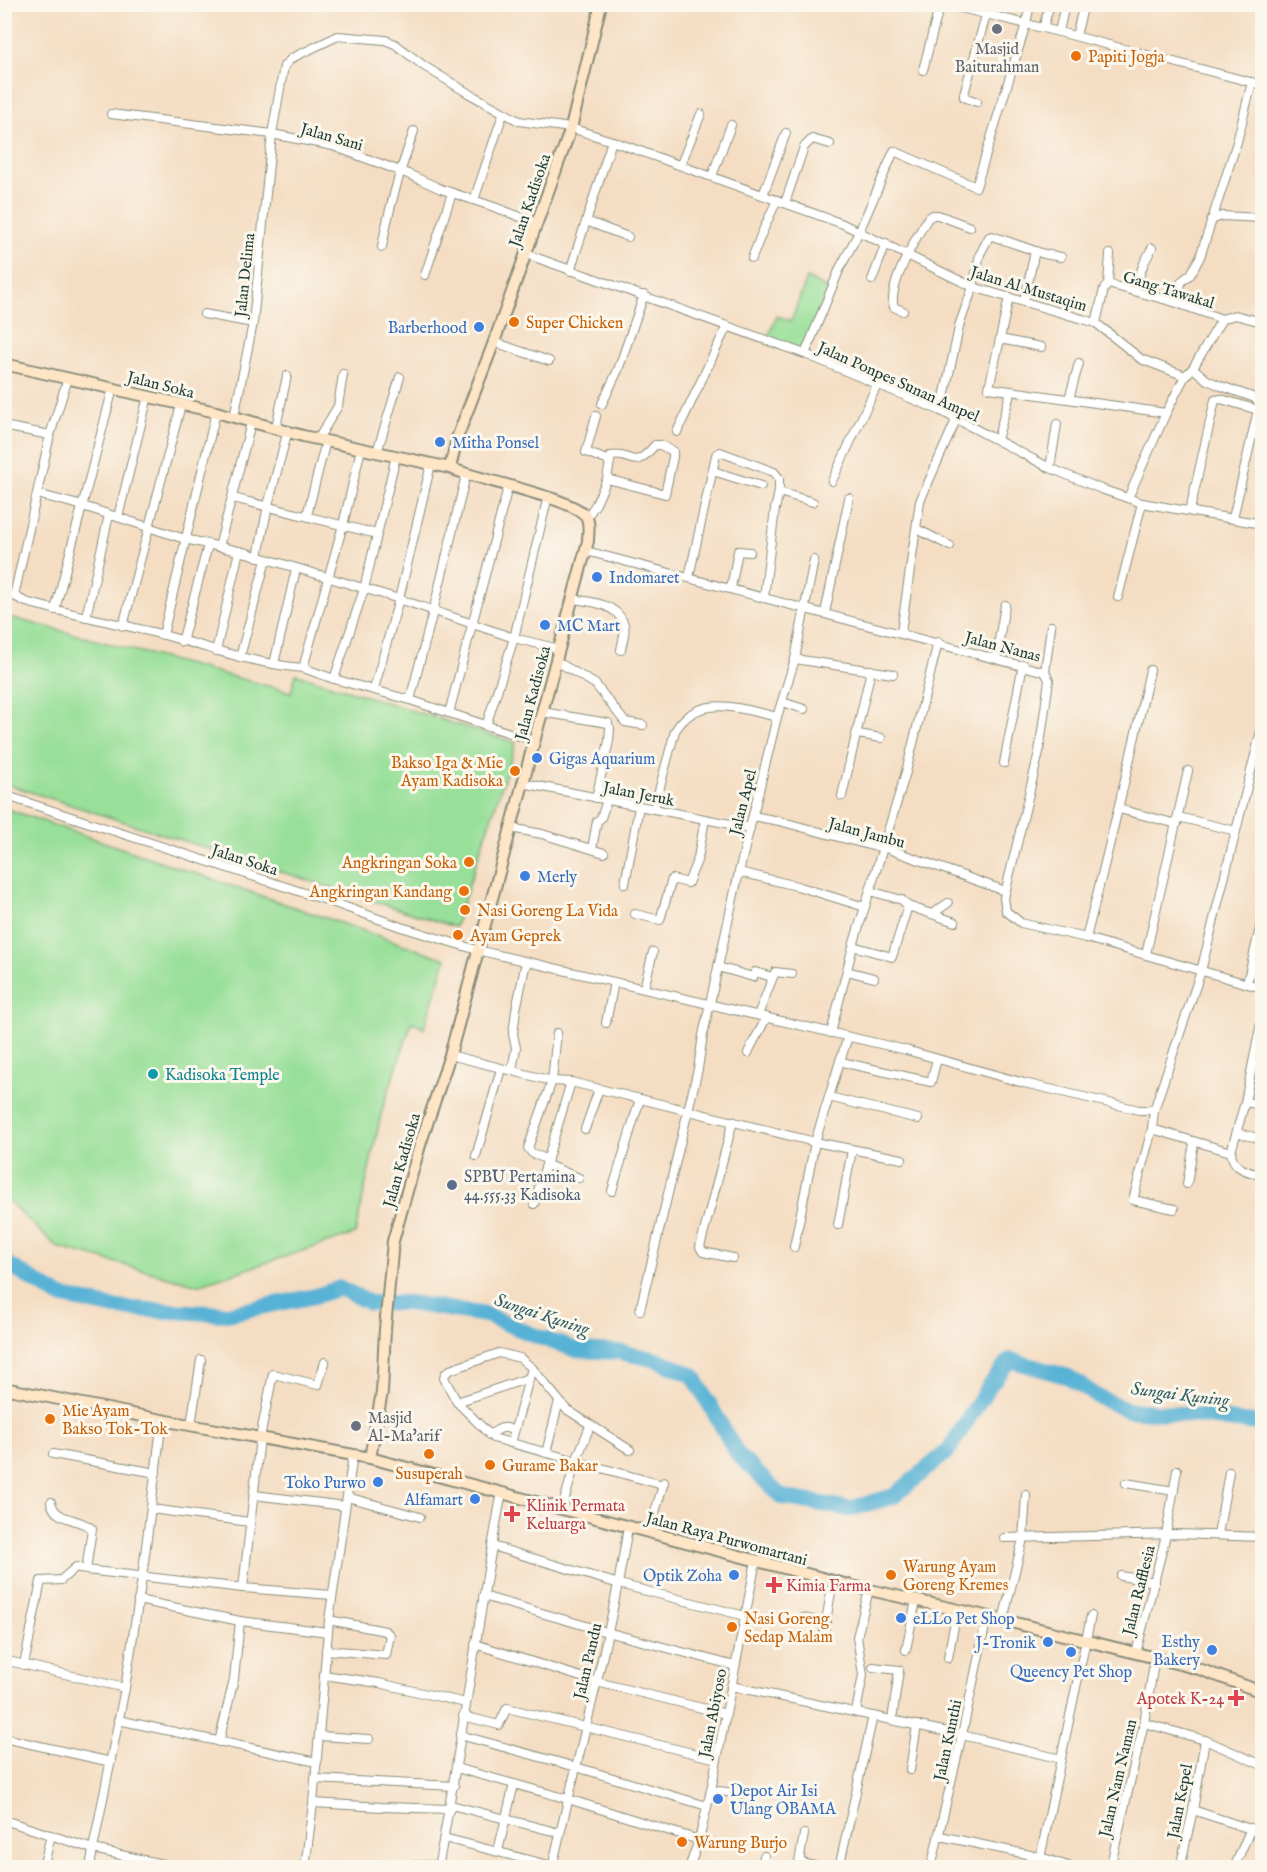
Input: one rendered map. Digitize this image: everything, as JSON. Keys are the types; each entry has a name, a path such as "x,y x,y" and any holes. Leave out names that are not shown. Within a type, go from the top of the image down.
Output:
{"street":[{"name":"Jalan Kadisoka","path":"450,468 457,438 494,342 570,128 601,4"},
{"path":"923,70 942,4 1263,85"},
{"path":"806,354 840,268 859,232 894,150 976,187 1026,24 1030,4"},
{"path":"1044,28 1050,4"},
{"path":"1059,32 1065,4"},
{"path":"1076,36 1084,4"},
{"path":"977,102 964,98 964,94 986,15"},
{"name":"Jalan Delima","path":"234,417 253,323 272,134 284,66 292,58 342,35 385,39 424,66 503,114"},
{"path":"1174,302 1182,281 1191,274 1200,257 1243,122 1252,82"},
{"name":"Jalan Sani","path":"111,114 272,134 333,146 536,223"},
{"name":"Jalan Al Mustaqim","path":"503,114 519,121 570,128 612,141 843,224 973,287 1096,323 1141,359 1185,376"},
{"path":"474,200 503,114"},
{"path":"681,164 701,114"},
{"path":"712,176 731,125"},
{"path":"382,247 388,211 399,171 414,131"},
{"path":"764,195 786,133"},
{"path":"752,258 761,235 781,202 804,147 812,139 830,144"},
{"path":"570,271 612,141"},
{"path":"425,275 452,193"},
{"path":"903,310 894,307 892,296 907,254 928,218 933,214 970,228"},
{"path":"1212,220 1222,216 1263,218"},
{"path":"586,220 628,237"},
{"path":"941,411 960,323 973,287 980,254 988,237 992,236 1060,257"},
{"path":"872,280 886,243"},
{"path":"1134,291 1152,248"},
{"path":"1024,302 1035,251"},
{"name":"Jalan Ponpes Sunan Ampel","path":"526,254 806,354 941,411 1050,468 1128,498 1142,503 1263,524"},
{"path":"1096,323 1104,289 1108,284 1110,254"},
{"name":"Gang Tawakal","path":"1108,284 1174,302 1222,319 1235,315 1263,322"},
{"path":"602,404 618,370 644,296"},
{"path":"1009,297 988,388 1166,413"},
{"path":"204,314 253,323"},
{"path":"1128,498 1185,376 1193,368 1222,319"},
{"path":"677,432 727,326"},
{"path":"1000,339 1041,347"},
{"path":"494,342 549,361"},
{"path":"1069,399 1079,363"},
{"name":"Jalan Soka","path":"4,364 450,468"},
{"path":"1193,368 1207,380 1255,398 1259,404 1233,518"},
{"path":"307,515 322,440 338,406 343,374"},
{"path":"276,427 286,376"},
{"path":"377,452 400,377"},
{"path":"68,378 50,435 14,596 26,602 55,610 163,635 240,657 303,668 334,679 374,688 534,741"},
{"path":"832,481 877,385"},
{"path":"55,610 112,388"},
{"path":"997,440 1011,391"},
{"path":"86,617 148,396"},
{"path":"1190,510 1215,400 1221,399 1258,410"},
{"path":"123,626 181,405"},
{"path":"163,635 216,412"},
{"path":"596,416 586,452 609,462"},
{"path":"901,632 920,501 956,420"},
{"path":"219,548 251,423"},
{"path":"1050,468 1057,424"},
{"path":"8,427 50,435"},
{"path":"240,657 262,558 268,506 288,430"},
{"path":"450,468 507,487 548,496 575,508 587,517 607,480 610,457 614,455 632,461 640,460 654,445 673,451 665,494 607,480"},
{"path":"303,668 329,579 361,449"},
{"path":"689,577 716,455 720,452 777,474 779,492 764,597"},
{"path":"334,679 364,589 396,456"},
{"path":"374,688 399,599 431,464"},
{"path":"713,471 761,486"},
{"path":"410,700 434,612 466,475"},
{"path":"449,712 507,487"},
{"path":"779,492 813,502"},
{"path":"37,494 83,506 185,539 262,558 399,599 514,638 559,649"},
{"path":"486,726 514,638 548,496"},
{"path":"233,498 377,534"},
{"path":"825,613 849,498"},
{"path":"1118,597 1142,503"},
{"name":"Jalan Kadisoka","path":"370,1458 382,1392 393,1241 420,1145 450,1055 573,599 586,550 589,526 587,517"},
{"path":"917,529 950,546"},
{"path":"182,642 208,545"},
{"name":"Jalan Nanas","path":"586,550 1023,664 1045,672 1049,680 1040,752 1005,891"},
{"path":"216,651 238,551"},
{"path":"731,588 738,551 750,552"},
{"name":"Jalan Apel","path":"640,1310 698,1069 739,872 777,717 795,659 814,560"},
{"path":"274,664 296,569"},
{"path":"573,599 610,608 623,622 621,650"},
{"path":"996,657 1005,605"},
{"path":"1045,672 1051,626"},
{"path":"831,1033 853,946 906,772 938,642"},
{"path":"795,659 893,674"},
{"path":"556,661 595,684 625,722 644,725"},
{"path":"1004,763 1023,664"},
{"path":"842,796 871,670"},
{"path":"1086,938 1119,809 1150,670"},
{"path":"782,702 804,709"},
{"path":"654,809 675,731 681,720 708,706 724,705 777,717"},
{"path":"542,712 609,726 609,741 596,798"},
{"path":"1174,1209 1133,1200 1152,1129 1154,1110 1201,971 1263,728"},
{"path":"858,734 881,738"},
{"path":"1146,954 1188,771"},
{"name":"Jalan Jeruk","path":"523,783 750,828"},
{"name":"Jalan Soka","path":"4,795 326,900 401,927 477,950 762,1016 1047,1089 1139,1110 1154,1110"},
{"path":"592,849 597,821 601,818 608,801"},
{"path":"625,884 639,807"},
{"path":"1119,809 1236,831"},
{"name":"Jalan Jambu","path":"753,816 884,847 1005,891"},
{"path":"635,914 660,920 672,879 688,883 698,858 705,819"},
{"path":"511,828 542,834 604,853"},
{"path":"739,872 865,907"},
{"path":"870,891 902,900 908,906 955,922"},
{"path":"1005,891 1006,911 1021,923 1146,954 1263,988"},
{"path":"932,914 948,903"},
{"path":"853,946 892,957 908,906"},
{"path":"1247,983 1263,920"},
{"path":"644,988 653,952"},
{"path":"512,1070 516,1048 513,1034 516,1010 526,962"},
{"path":"718,968 753,977 755,972 772,977"},
{"path":"847,971 874,978"},
{"path":"748,1053 753,1040 762,1031 762,1016 772,977 775,972 792,974"},
{"path":"606,1023 614,982"},
{"path":"1263,1018 1258,1056 1231,1152 1235,1166 1263,1176"},
{"path":"557,1033 552,1081 528,1148 548,1163 579,1178"},
{"path":"794,1247 815,1142 848,1037"},
{"path":"450,1055 552,1081 571,1082 733,1120 815,1142 902,1159"},
{"path":"840,1061 931,1082 937,1059"},
{"path":"476,1155 501,1069"},
{"path":"534,1204 571,1082"},
{"path":"585,1129 599,1089"},
{"path":"829,1097 918,1119"},
{"path":"612,1191 640,1099"},
{"path":"1245,1102 1263,1105"},
{"path":"733,1120 699,1247 702,1252 733,1258"},
{"path":"1152,1129 1231,1152"},
{"path":"1237,1133 1263,1139"},
{"path":"1187,1184 1194,1143"},
{"path":"838,1225 852,1150"},
{"path":"630,1450 566,1409 532,1368 520,1358 501,1353 450,1370 445,1374 444,1378 457,1402 489,1435 546,1453 664,1484 649,1532"},
{"path":"191,1425 201,1360"},
{"path":"243,1588 260,1438 273,1374 318,1385 325,1362"},
{"path":"511,1443 532,1368"},
{"path":"457,1402 529,1378"},
{"path":"4,1404 6,1388"},
{"name":"Jalan Raya Purwomartani","path":"6,1388 162,1420 370,1458 833,1581 1136,1653 1199,1670 1263,1692"},
{"path":"546,1453 559,1401"},
{"path":"90,1868 125,1688 162,1420"},
{"path":"562,1508 576,1461 590,1426"},
{"path":"489,1435 501,1427 514,1432"},
{"path":"53,1454 156,1473"},
{"path":"305,1868 329,1620 352,1455"},
{"name":"Jalan Rafflesia","path":"1136,1653 1166,1534 1177,1470"},
{"path":"1218,1535 1229,1472"},
{"path":"1126,1483 1173,1491"},
{"path":"388,1866 438,1866 454,1786 460,1735 502,1492"},
{"path":"254,1495 345,1506"},
{"path":"1003,1620 1023,1539 1026,1495"},
{"path":"347,1497 420,1517"},
{"path":"51,1502 53,1510 58,1515 87,1525 92,1530 86,1570"},
{"path":"151,1509 250,1522"},
{"name":"Jalan Pandu","path":"551,1866 597,1682 619,1584 628,1527"},
{"path":"1004,1538 1166,1534 1263,1537"},
{"path":"492,1546 619,1584 745,1616"},
{"name":"Jalan Abiyoso","path":"689,1868 699,1840 711,1790 756,1561"},
{"path":"24,1665 41,1581 61,1580 76,1567 142,1578 332,1595"},
{"path":"1120,1576 1155,1582"},
{"path":"823,1638 833,1581"},
{"path":"856,1712 863,1675 857,1637 869,1590"},
{"path":"483,1596 607,1632 735,1665"},
{"path":"138,1600 240,1621 328,1632"},
{"path":"906,1650 916,1600"},
{"path":"948,1658 957,1610"},
{"path":"1038,1868 1091,1616"},
{"name":"Jalan Kunthi","path":"931,1868 940,1836 987,1617"},
{"path":"803,1618 825,1623"},
{"path":"326,1650 386,1655 390,1638 385,1631 329,1620"},
{"path":"219,1742 234,1678 240,1621"},
{"path":"475,1644 597,1682 726,1714"},
{"name":"Jalan Nam Naman","path":"1110,1868 1144,1723 1155,1658"},
{"path":"4,1660 125,1688"},
{"path":"873,1667 899,1670 892,1720"},
{"path":"324,1674 379,1683 466,1703"},
{"path":"731,1686 917,1725 1060,1759"},
{"path":"464,1716 499,1725 507,1708 717,1759"},
{"path":"839,1868 873,1716"},
{"path":"118,1720 317,1762"},
{"path":"1144,1723 1205,1740 1263,1765"},
{"path":"910,1770 917,1725"},
{"path":"460,1735 707,1806"},
{"path":"319,1736 369,1739"},
{"path":"4,1738 111,1762"},
{"name":"Jalan Kepel","path":"1180,1868 1205,1740"},
{"path":"456,1768 568,1799 699,1840"},
{"path":"315,1779 454,1786"},
{"path":"498,1851 514,1784"},
{"path":"711,1790 742,1794"},
{"path":"313,1803 382,1808 450,1807 505,1817 560,1833"},
{"path":"1193,1810 1263,1833"},
{"path":"4,1820 93,1849 181,1868"},
{"path":"1234,1868 1251,1828"},
{"path":"804,1834 799,1865 822,1868"},
{"path":"43,1868 51,1836"},
{"path":"940,1836 1040,1857 1074,1868"},
{"path":"444,1838 551,1866"},
{"path":"762,1868 764,1856"},
{"path":"535,1868 551,1866"}],"green space":[{"path":"807,278 831,291 805,354 767,339 777,316 791,321"},
{"path":"5,616 291,692 296,674 516,743 455,927 5,784"},
{"path":"4,808 446,959 424,1028 412,1022 382,1110 355,1234 198,1285 57,1247 5,1198"}],"waterway":[{"name":"Sungai Kuning","path":"4,1262 59,1296 115,1308 227,1314 315,1296 340,1288 370,1303 409,1303 486,1315 538,1337 577,1350 620,1352 657,1360 693,1375 738,1455 782,1497 850,1509 894,1496 948,1451 989,1386 1010,1360 1069,1377 1098,1397 1128,1410 1262,1423"}],"place":[{"name":"Masjid Baiturahman","path":"997,29"},
{"name":"Papiti Jogja","path":"1076,56"},
{"name":"Super Chicken","path":"514,322"},
{"name":"Barberhood","path":"479,327"},
{"name":"Mitha Ponsel","path":"440,442"},
{"name":"Indomaret","path":"597,577"},
{"name":"MC Mart","path":"545,625"},
{"name":"Gigas Aquarium","path":"537,758"},
{"name":"Bakso Iga & Mie Ayam Kadisoka","path":"515,771"},
{"name":"Angkringan Soka","path":"469,862"},
{"name":"Merly","path":"525,876"},
{"name":"Angkringan Kandang","path":"464,891"},
{"name":"Nasi Goreng La Vida","path":"465,910"},
{"name":"Ayam Geprek","path":"458,935"},
{"name":"Kadisoka Temple","path":"153,1074"},
{"name":"SPBU Pertamina 44.555.33 Kadisoka","path":"452,1185"},
{"name":"Mie Ayam Bakso Tok-Tok","path":"50,1419"},
{"name":"Masjid Al-Ma'arif","path":"356,1426"},
{"name":"Susuperah","path":"429,1454"},
{"name":"Gurame Bakar","path":"490,1465"},
{"name":"Toko Purwo","path":"378,1482"},
{"name":"Alfamart","path":"475,1499"},
{"name":"Klinik Permata Keluarga","path":"512,1514"},
{"name":"Optik Zoha","path":"734,1575"},
{"name":"Warung Ayam Goreng Kremes","path":"891,1575"},
{"name":"Kimia Farma","path":"774,1585"},
{"name":"eLLo Pet Shop","path":"901,1618"},
{"name":"Nasi Goreng Sedap Malam","path":"732,1627"},
{"name":"J-Tronik","path":"1048,1642"},
{"name":"Esthy Bakery","path":"1212,1650"},
{"name":"Queency Pet Shop","path":"1071,1652"},
{"name":"Apotek K-24","path":"1236,1698"},
{"name":"Depot Air Isi Ulang OBAMA","path":"718,1799"},
{"name":"Warung Burjo","path":"682,1842"}]}
